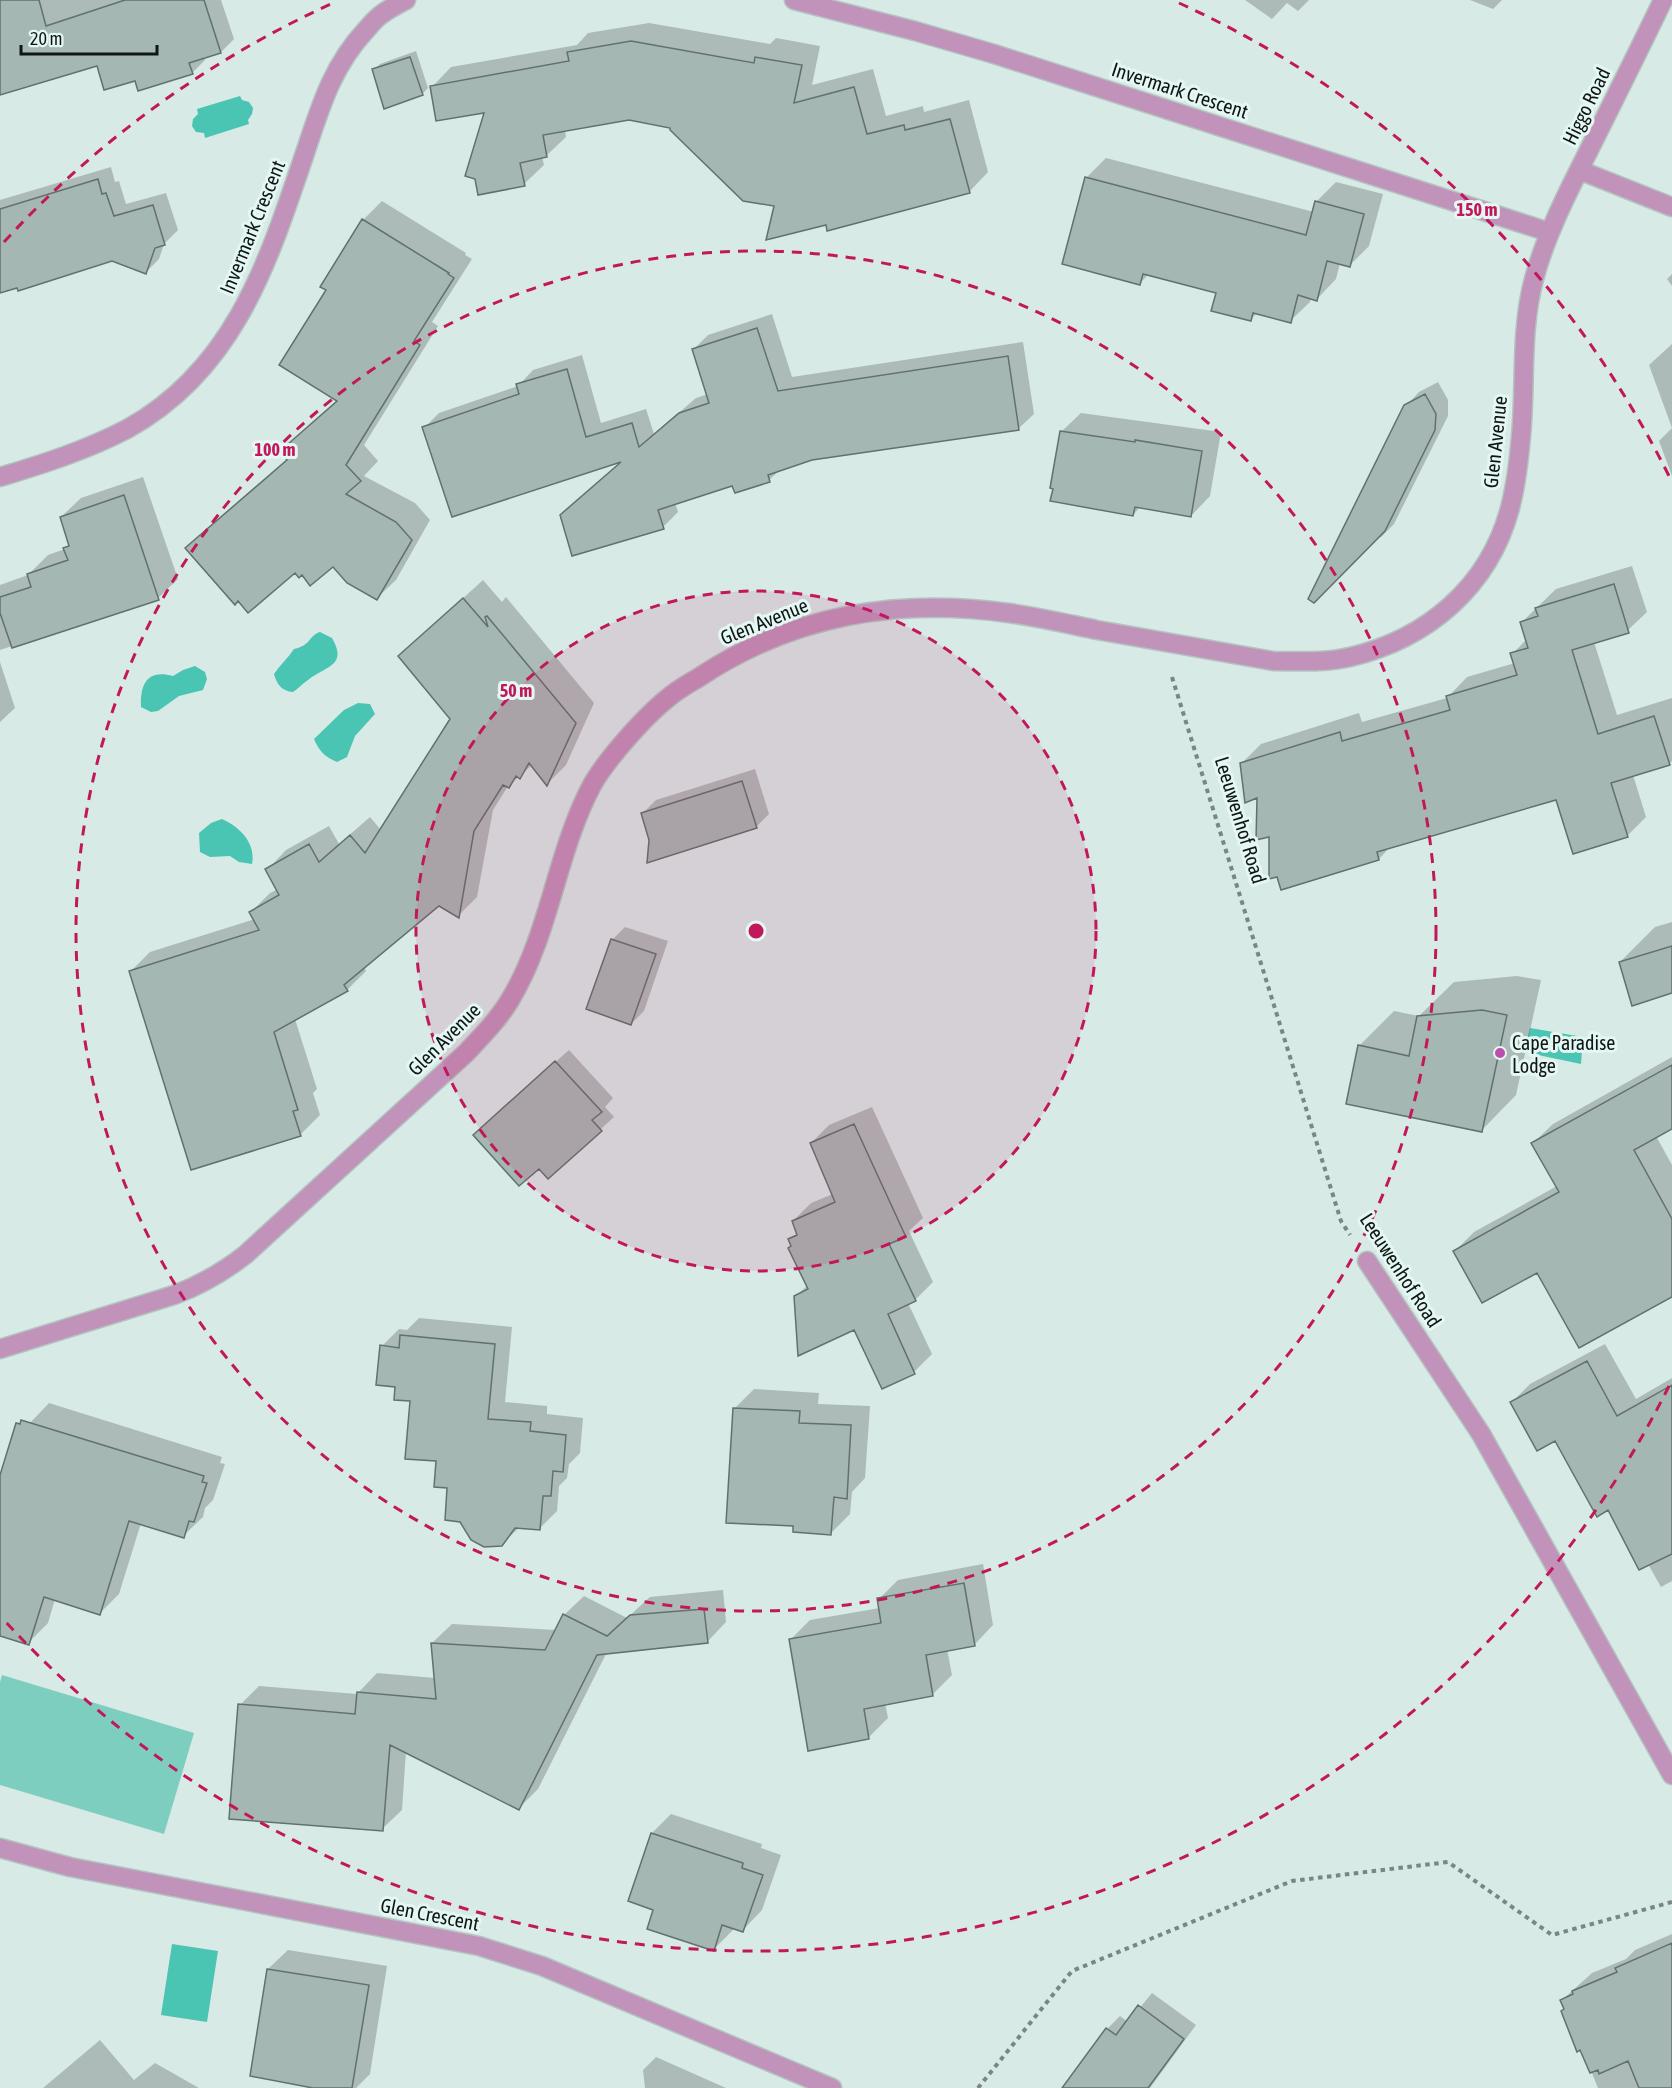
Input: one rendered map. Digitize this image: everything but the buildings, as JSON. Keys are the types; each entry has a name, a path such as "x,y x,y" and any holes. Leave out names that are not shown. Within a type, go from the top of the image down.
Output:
{"street":[{"name":"Invermark Crescent","path":"0,477 89,447 128,428 156,410 190,382 214,354 236,324 256,288 279,231 322,102 336,70 350,46 381,14 406,0"},
{"name":"Invermark Crescent","path":"794,0 994,54 1549,232"},
{"name":"Higgo Road","path":"1549,232 1663,0"},
{"path":"1579,170 1672,207"},
{"name":"Glen Avenue","path":"0,1349 174,1295 200,1285 224,1271 245,1255 466,1053 490,1028 510,1000 526,969 574,826 593,783 627,739 668,698 723,662 790,632 840,616 896,608 954,608 1010,613 1273,661 1348,658 1389,645 1428,625 1455,603 1478,576 1495,546 1510,510 1517,476 1521,434 1525,328 1534,279 1549,232"},
{"name":"Leeuwenhof Road","path":"1367,1261 1481,1434 1672,1775"},
{"name":"Glen Crescent","path":"0,1848 70,1867 479,1946 542,1966 832,2088"}],"path":[{"name":"Leeuwenhof Road","path":"1161,641 1341,1221 1367,1261"},
{"path":"978,2088 1072,1971 1292,1881 1448,1862 1552,1935 1672,1902"}],"shaded area":[{"path":"240,96 253,108 248,120 249,124 205,138 204,133 196,132 192,126 193,119 198,114 197,109"},
{"path":"320,632 332,638 338,654 336,660 293,692 283,689 274,674 294,649 304,645"},
{"path":"195,666 205,672 207,679 203,690 179,696 158,711 151,712 141,707 144,685 152,676 164,674 173,676"},
{"path":"358,703 370,704 375,714 355,736 347,757 337,762 323,753 314,739 344,710"},
{"path":"222,819 235,826 249,843 253,856 252,864 239,862 230,856 210,857 200,852 199,833 211,823"},
{"path":"1530,1028 1583,1037 1581,1064 1524,1052"},
{"path":"2,1675 194,1733 164,1834 0,1785 0,1682"},
{"path":"172,1944 218,1951 207,2022 161,2015"}],"place":[{"name":"Cape Paradise Lodge","path":"1500,1053"}]}
